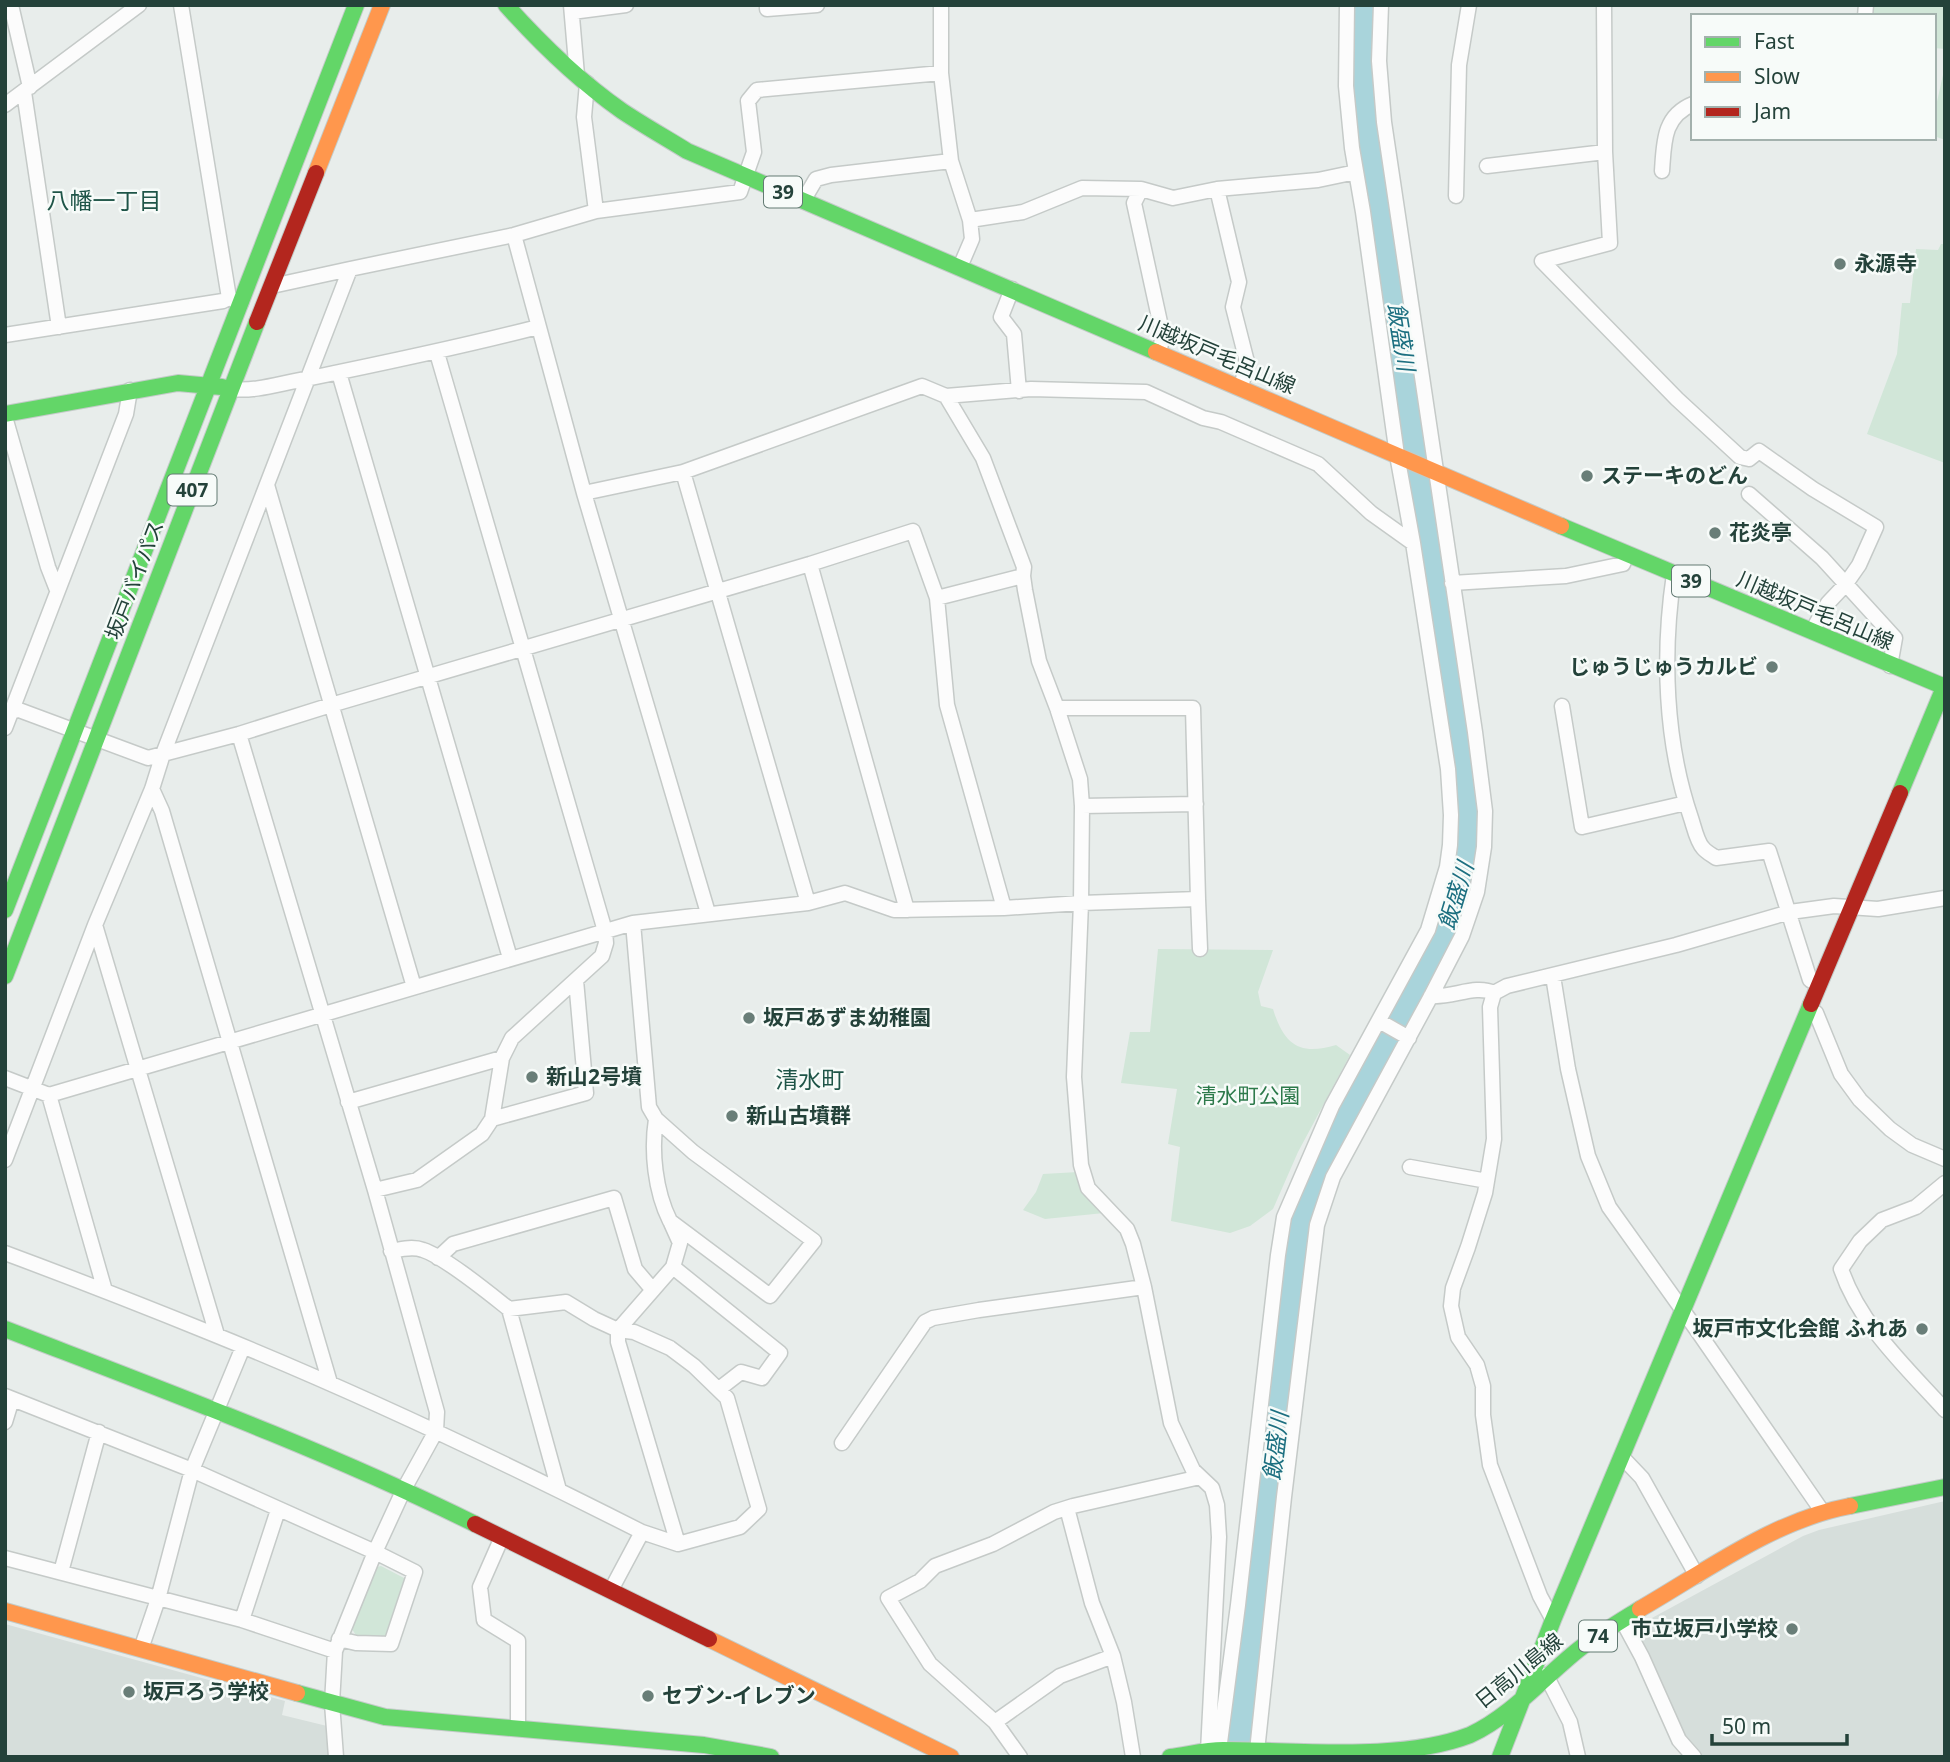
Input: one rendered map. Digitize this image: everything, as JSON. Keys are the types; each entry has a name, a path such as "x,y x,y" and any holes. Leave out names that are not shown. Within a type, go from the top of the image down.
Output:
{"main road":[{"name":"坂戸バイパス","path":"5,910 209,384 235,301 356,5"},
{"name":"坂戸バイパス","path":"5,976 382,5"},
{"name":"川越坂戸毛呂山線","path":"506,5 542,45 582,79 622,111 687,150 1627,554 1890,666 1945,686"},
{"path":"5,415 178,383 209,384 231,389"},
{"path":"1500,1757 1553,1619 1945,686"},
{"path":"5,1329 216,1411 404,1489 951,1757"},
{"name":"日高川島線","path":"1170,1757 1218,1750 1381,1754 1430,1748 1479,1730 1498,1718 1580,1648 1622,1620 1783,1526 1822,1511 1945,1487"},
{"path":"5,1611 385,1717 704,1745 771,1757"}],"street":[{"path":"11,5 27,90 59,327"},
{"path":"5,105 139,5"},
{"path":"5,335 235,301 181,5"},
{"path":"596,211 572,8 626,5"},
{"path":"767,5 767,9 817,5"},
{"path":"941,5 941,73 951,161 970,220 972,239 960,267"},
{"path":"1218,1750 1284,1217 1332,1107 1381,1022 1428,930 1447,867 1450,845 1448,769 1397,455 1356,172 1346,86 1347,5"},
{"path":"1259,1752 1284,1497 1317,1225 1333,1177 1462,936 1478,892 1485,847 1485,811 1384,122 1379,61 1381,5"},
{"path":"1455,196 1460,65 1469,5"},
{"path":"1604,5 1605,152 1610,243 1542,261 1677,399 1740,457 1749,459 1759,451 1813,489 1876,527 1859,565 1828,603 1812,631"},
{"path":"272,286 514,235 596,211 740,192 754,152 748,101 757,90 941,73"},
{"path":"1662,171 1667,128 1675,116 1691,105"},
{"path":"1487,166 1605,152"},
{"path":"803,201 816,179 951,161"},
{"path":"970,220 1024,212 1082,188 1141,189 1173,198 1217,189 1318,180 1356,172"},
{"path":"1141,189 1134,203 1163,336 1159,352"},
{"path":"1217,189 1239,282 1233,307 1247,362 1241,388"},
{"path":"514,235 584,493 708,913"},
{"path":"5,1160 95,925 152,789 163,754 349,269"},
{"path":"1012,289 1001,317 1014,334 1019,391"},
{"path":"231,389 247,391 339,373 437,353 538,327"},
{"path":"374,1190 417,1180 482,1134 492,1119 502,1058 512,1038 602,956 606,943 605,931 437,353"},
{"path":"339,373 510,958"},
{"path":"584,493 682,472 922,386 946,396 1031,389 1146,391 1203,418 1221,422 1318,464 1371,513 1413,543"},
{"path":"5,728 9,711 126,414 130,390"},
{"path":"946,396 983,458 1024,568 1023,576 1039,662 1080,779 1081,903 1074,1077 1081,1164 1088,1188 1127,1228 1144,1287 1171,1423 1194,1470 1212,1488 1217,1506 1218,1750"},
{"path":"5,415 57,590"},
{"path":"682,472 808,903"},
{"path":"267,485 414,987"},
{"path":"1748,494 1822,558 1895,638 1890,666"},
{"path":"9,711 19,710 148,758 239,734 914,531 937,598 947,705 1004,908"},
{"path":"1452,583 1566,576 1623,564 1627,554"},
{"path":"810,564 907,910"},
{"path":"1674,574 1668,659 1672,740 1686,803 1701,847 1716,858 1769,851 1810,980 1819,985"},
{"path":"937,598 1023,576"},
{"path":"1562,706 1582,827 1686,803"},
{"path":"1057,708 1193,708 1200,948"},
{"path":"239,734 437,1412 436,1431 404,1489 337,1645 332,1703 336,1757"},
{"path":"152,789 162,811 330,1383"},
{"path":"1082,806 1196,804"},
{"path":"5,1078 49,1095 633,923 808,903 845,893 894,910 1198,900"},
{"path":"1553,1619 1540,1596 1490,1465 1483,1415 1483,1385 1477,1365 1458,1337 1451,1306 1453,1288 1487,1181 1494,1139 1490,1007 1494,993 1507,986 1675,945 1790,912 1834,905 1878,909 1945,898"},
{"path":"633,923 649,1107 656,1119 692,1152 814,1241 770,1296 670,1221"},
{"path":"95,925 217,1335"},
{"path":"1553,976 1568,1069 1588,1156 1609,1207 1822,1511"},
{"path":"492,1119 586,1093 576,980"},
{"path":"1432,996 1485,989 1494,993"},
{"path":"1809,1008 1816,1013 1841,1074 1860,1100 1889,1129 1912,1145 1945,1159"},
{"path":"1381,1022 1407,1037"},
{"path":"348,1102 502,1058"},
{"path":"49,1095 105,1291"},
{"path":"656,1119 652,1145 664,1209 680,1243 673,1267 618,1330 618,1342 678,1544"},
{"path":"1410,1167 1487,1181"},
{"path":"1945,1183 1916,1207 1882,1220 1860,1241 1841,1269 1858,1307 1885,1344 1945,1410"},
{"path":"438,1258 453,1244 614,1198 635,1269 652,1289"},
{"path":"391,1251 408,1248 423,1250 509,1309 559,1490"},
{"path":"5,1253 217,1335 330,1383 436,1431 642,1532 678,1544 740,1527 759,1509 727,1398 694,1366 670,1348 634,1332 618,1330 566,1302 509,1309"},
{"path":"673,1267 780,1353 762,1378 741,1372 719,1389"},
{"path":"842,1443 925,1322 933,1318 979,1310 1144,1287"},
{"path":"141,1649 159,1599 192,1470 243,1348"},
{"path":"5,1422 9,1397 192,1470 415,1572 391,1644 337,1645 5,1558"},
{"path":"61,1573 99,1432"},
{"path":"1622,1457 1642,1478 1697,1576"},
{"path":"1020,1757 995,1722 930,1664 888,1598 920,1581 934,1566 993,1544 1054,1512 1200,1477"},
{"path":"1067,1508 1092,1603 1113,1656 1133,1757"},
{"path":"242,1620 278,1510"},
{"path":"611,1590 642,1532"},
{"path":"502,1537 480,1587 484,1620 518,1641 517,1728"},
{"path":"1622,1620 1642,1657 1679,1740 1694,1757"},
{"path":"995,1722 1060,1676 1113,1656"},
{"path":"1546,1675 1570,1722 1578,1757"}],"shaded area":[{"name":"市立坂戸小学校","path":"1945,1501 1945,1757 1703,1757 1687,1740 1638,1632 1639,1625 1803,1536"},
{"name":"坂戸ろう学校","path":"5,1624 285,1701 282,1715 327,1726 332,1757 5,1757"}],"green space":[{"path":"1874,5 1945,5 1945,49 1936,48 1936,14 1873,14"},
{"path":"1945,66 1945,140 1936,137 1936,106"},
{"path":"1941,244 1945,244 1945,463 1867,434 1897,354 1902,303 1910,303 1916,249 1938,250"},
{"name":"清水町公園","path":"1158,949 1273,950 1258,992 1261,1006 1273,1009 1282,1031 1295,1045 1313,1049 1336,1045 1350,1055 1298,1152 1273,1209 1250,1226 1230,1233 1171,1221 1180,1147 1168,1144 1177,1089 1121,1083 1130,1032 1150,1032"},
{"path":"1078,1172 1104,1213 1045,1219 1023,1210 1036,1192 1043,1174"},
{"path":"381,1566 406,1579 389,1636 381,1640 357,1637 352,1629 377,1567"}],"waterway":[{"name":"飯盛川","path":"1239,1757 1285,1371 1297,1236 1305,1200 1320,1159 1438,952 1464,883 1469,853 1471,809 1461,735 1366,108 1365,43 1369,5"}],"traffic: fast":[{"path":"5,910 356,5"},
{"path":"506,5 576,75 622,111 687,151 1156,352"},
{"path":"5,976 257,322"},
{"path":"5,414 178,383 222,387"},
{"path":"1561,526 1945,687"},
{"path":"1900,793 1945,685"},
{"path":"1500,1757 1553,1620 1811,1004"},
{"path":"5,1329 301,1445 475,1524"},
{"path":"1850,1506 1945,1487"},
{"path":"1170,1757 1223,1750 1381,1752 1412,1749 1470,1735 1513,1707 1585,1644 1640,1609"},
{"path":"297,1693 385,1717 704,1745 771,1757"}],"traffic: slow":[{"path":"316,173 382,5"},
{"path":"1156,352 1561,526"},
{"path":"1640,1609 1741,1548 1794,1523 1850,1506"},
{"path":"5,1611 297,1693"},
{"path":"709,1639 951,1757"}],"traffic: jam":[{"path":"257,322 316,173"},
{"path":"1811,1004 1900,793"},
{"path":"475,1524 709,1639"}],"place":[{"name":"永源寺","path":"1840,264"},
{"name":"ステーキのどん","path":"1587,476"},
{"name":"花炎亭","path":"1715,533"},
{"name":"じゅうじゅうカルビ","path":"1772,667"},
{"name":"坂戸あずま幼稚園","path":"749,1018"},
{"name":"新山2号墳","path":"532,1077"},
{"name":"新山古墳群","path":"732,1116"},
{"name":"坂戸市文化会館 ふれあ","path":"1922,1329"},
{"name":"市立坂戸小学校","path":"1792,1629"},
{"name":"坂戸ろう学校","path":"129,1692"},
{"name":"セブン-イレブン","path":"648,1696"}],"district":[{"name":"八幡一丁目","path":"104,201"},
{"name":"清水町","path":"810,1080"}]}
